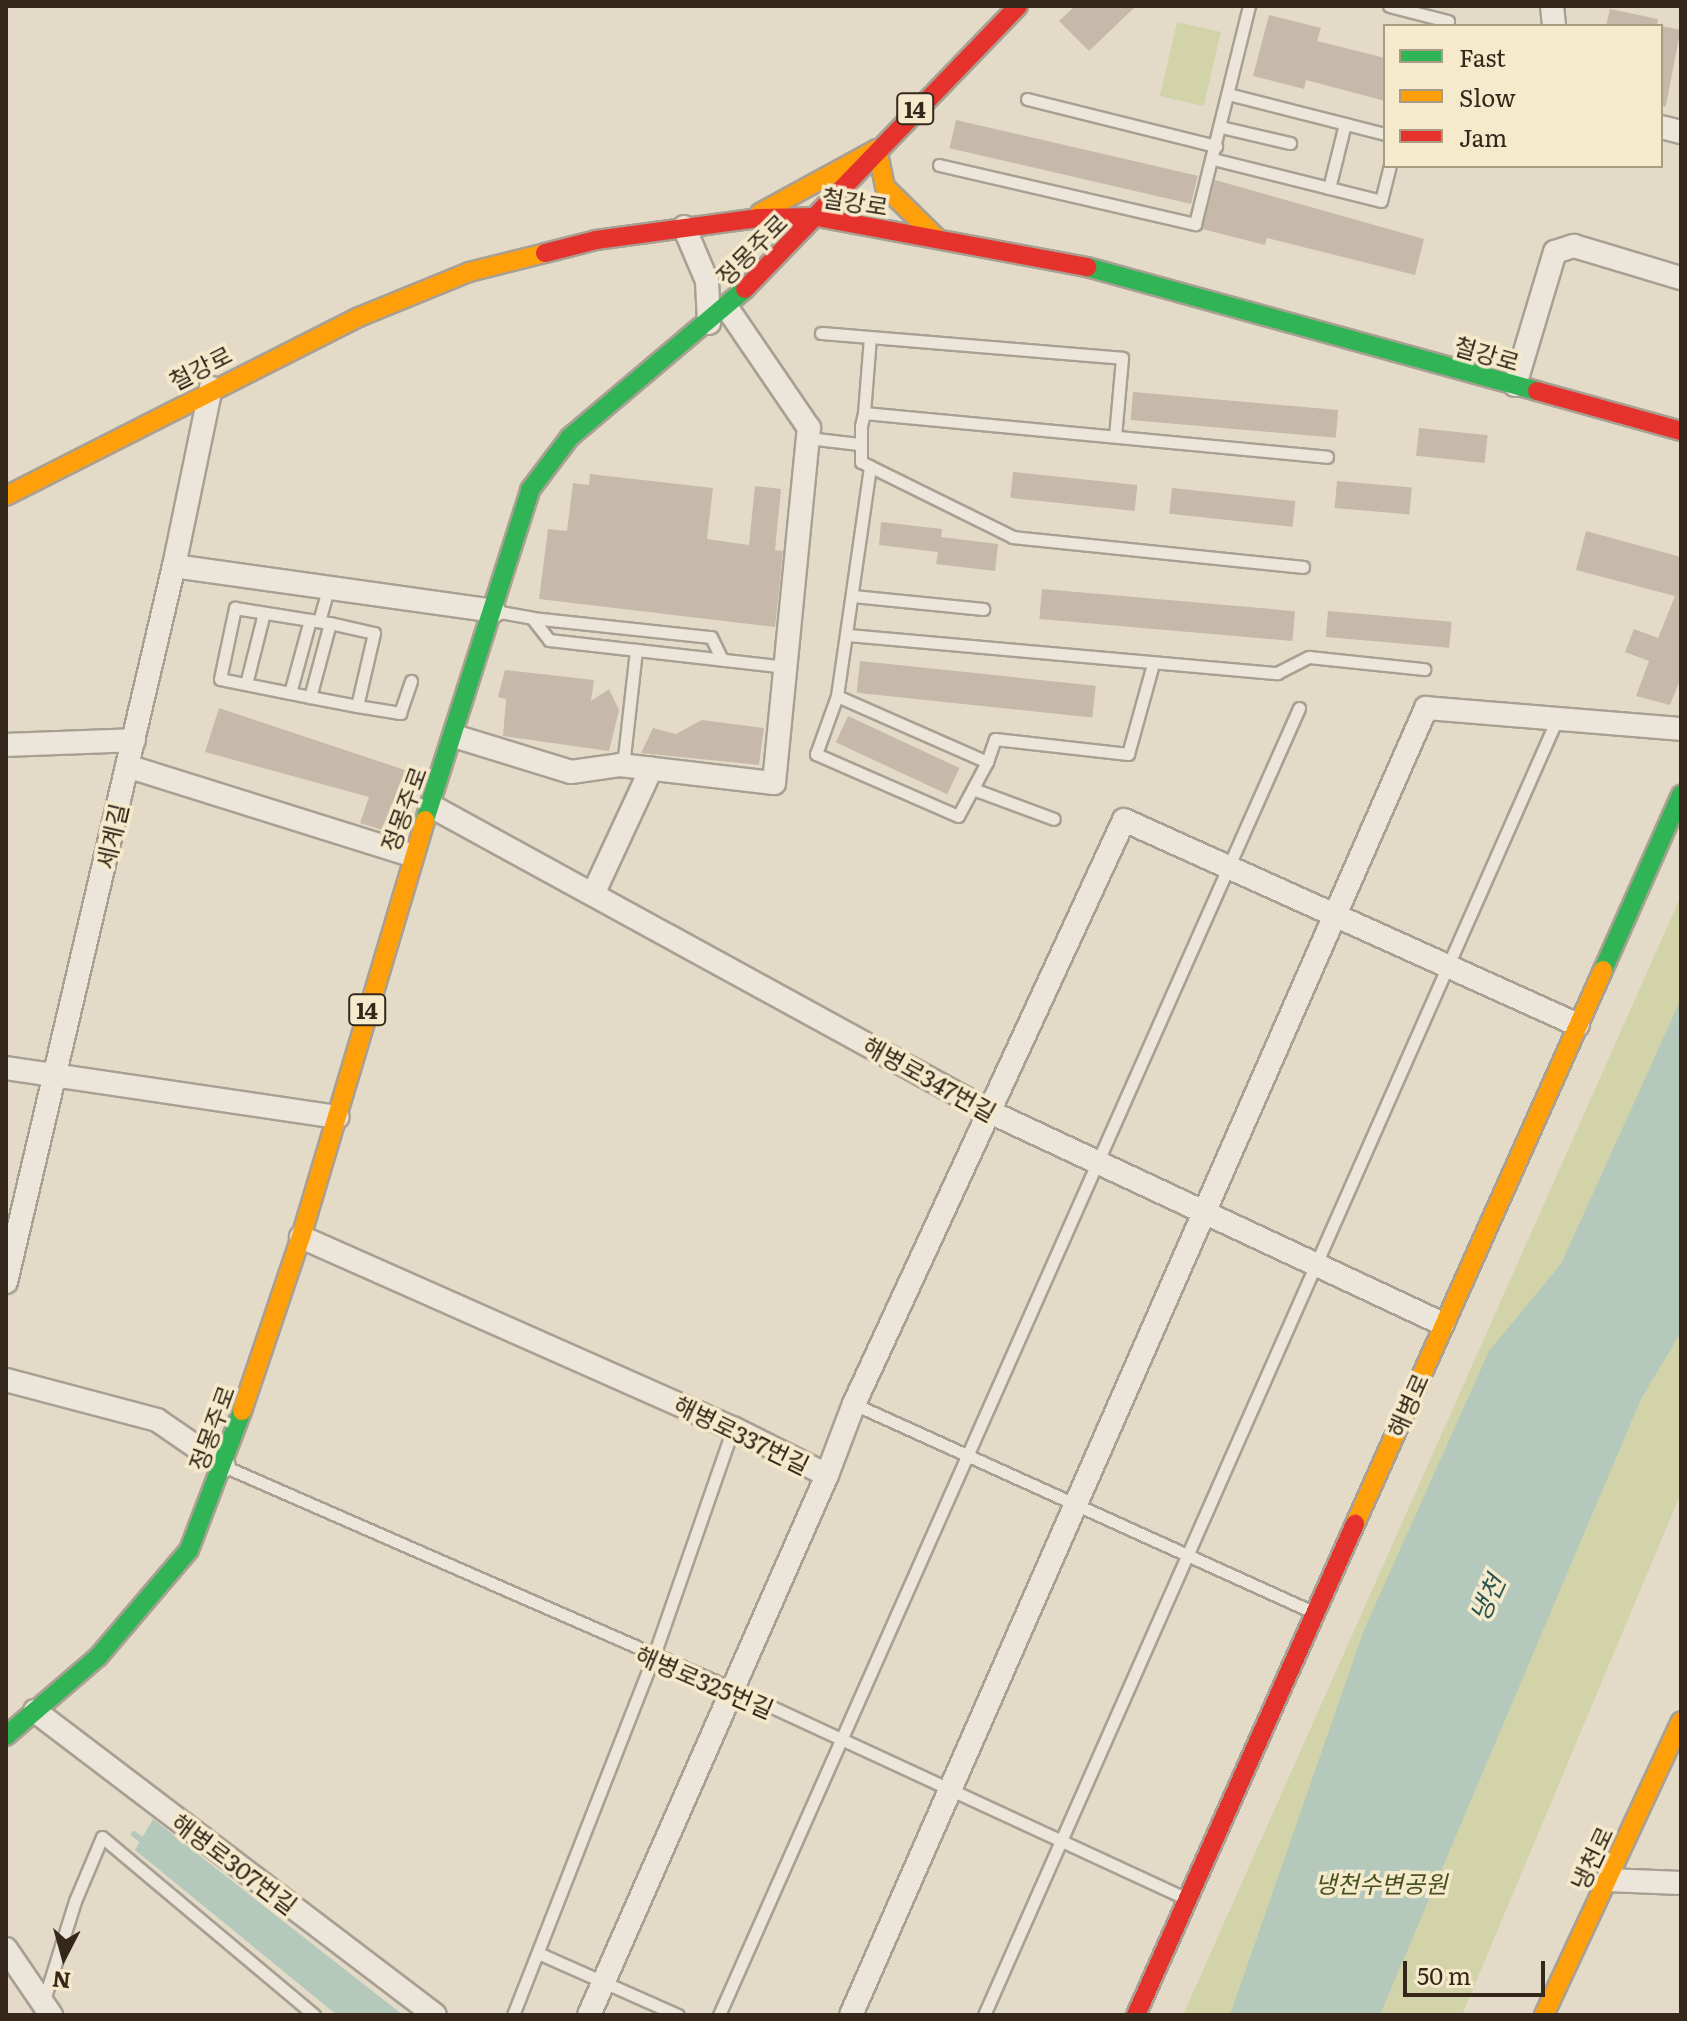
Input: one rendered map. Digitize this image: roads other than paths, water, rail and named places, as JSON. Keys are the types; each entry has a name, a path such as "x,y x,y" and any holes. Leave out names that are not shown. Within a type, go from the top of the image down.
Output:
{"main road":[{"name":"정몽주로","path":"6,1736 98,1657 156,1593 189,1550 224,1466 301,1237 411,855 454,736 530,490 547,463 570,437 727,308 1018,6"},
{"path":"748,219 877,149 885,187 938,239"},
{"name":"철강로","path":"6,496 211,388 359,317 469,272 596,240 748,219 817,217 1073,263 1681,431"},
{"path":"748,219 766,229 775,259 822,240 899,232"},
{"name":"해병로","path":"1136,2015 1185,1898 1681,795"},
{"name":"냉천로","path":"1544,2015 1681,1721"}],"street":[{"path":"684,227 707,281 709,323"},
{"path":"1515,385 1555,252 1574,246 1681,278"},
{"path":"454,736 571,772 623,766 774,783 809,428 727,308"},
{"name":"세계길","path":"6,1282 174,566 211,388"},
{"path":"174,566 494,611"},
{"path":"851,2015 1426,708 1681,729"},
{"path":"6,745 134,740"},
{"path":"127,766 411,855"},
{"path":"594,892 651,769"},
{"name":"해병로347번길","path":"431,806 594,892 988,1111 1443,1324"},
{"name":"해병로337번길","path":"301,1237 733,1428 827,1475 854,1404 1124,820 1229,870"},
{"path":"1229,870 1578,1025"},
{"path":"6,1068 337,1117"},
{"path":"6,1380 157,1420 224,1466"},
{"path":"589,2015 827,1475"},
{"name":"해병로307번길","path":"35,1711 435,2015"},
{"path":"1607,1880 1681,1883"},
{"path":"6,1949 48,2008"}],"lane":[{"path":"939,165 1195,224 1249,6"},
{"path":"1389,6 1448,21"},
{"path":"1228,94 1383,134"},
{"path":"1027,99 1216,146"},
{"path":"1329,188 1345,124"},
{"path":"1221,127 1290,143"},
{"path":"1213,159 1381,201 1389,168"},
{"path":"821,333 1122,358 1115,436"},
{"path":"870,337 859,444 861,462 1013,537 1303,567"},
{"path":"864,413 1327,457"},
{"path":"808,438 859,444"},
{"path":"870,466 837,696 816,754 958,816 987,762 995,739 1128,754 1153,664"},
{"path":"310,697 320,621 329,587"},
{"path":"853,596 983,609"},
{"path":"357,706 374,633 235,608 220,679 357,706 400,713 411,681"},
{"path":"494,611 532,618 711,637 722,660"},
{"path":"246,684 264,613"},
{"path":"532,618 549,640 786,667"},
{"path":"290,693 320,621"},
{"path":"848,635 1277,673 1309,657 1424,669"},
{"path":"623,766 636,650"},
{"path":"837,696 987,762"},
{"path":"719,2015 1101,1163 1299,708"},
{"path":"984,2015 1319,1265 1557,719"},
{"path":"973,789 1054,819"},
{"path":"854,1404 1314,1612"},
{"path":"513,2015 653,1658 733,1428"},
{"name":"해병로325번길","path":"224,1466 653,1658 731,1688 840,1743 1185,1898"},
{"path":"48,2008 75,1901 102,1837 314,2015"},
{"path":"538,1953 678,2015"}],"water":[{"name":"냉천수변공원","path":"1681,999 1681,1332 1641,1399 1380,2015 1230,2015 1364,1630 1489,1351 1561,1264"},
{"path":"153,1819 403,2015 337,2015 135,1850"}],"waterway":[{"path":"134,1834 147,1844"}],"water label":[{"name":"냉천","path":"1486,1598"}]}
